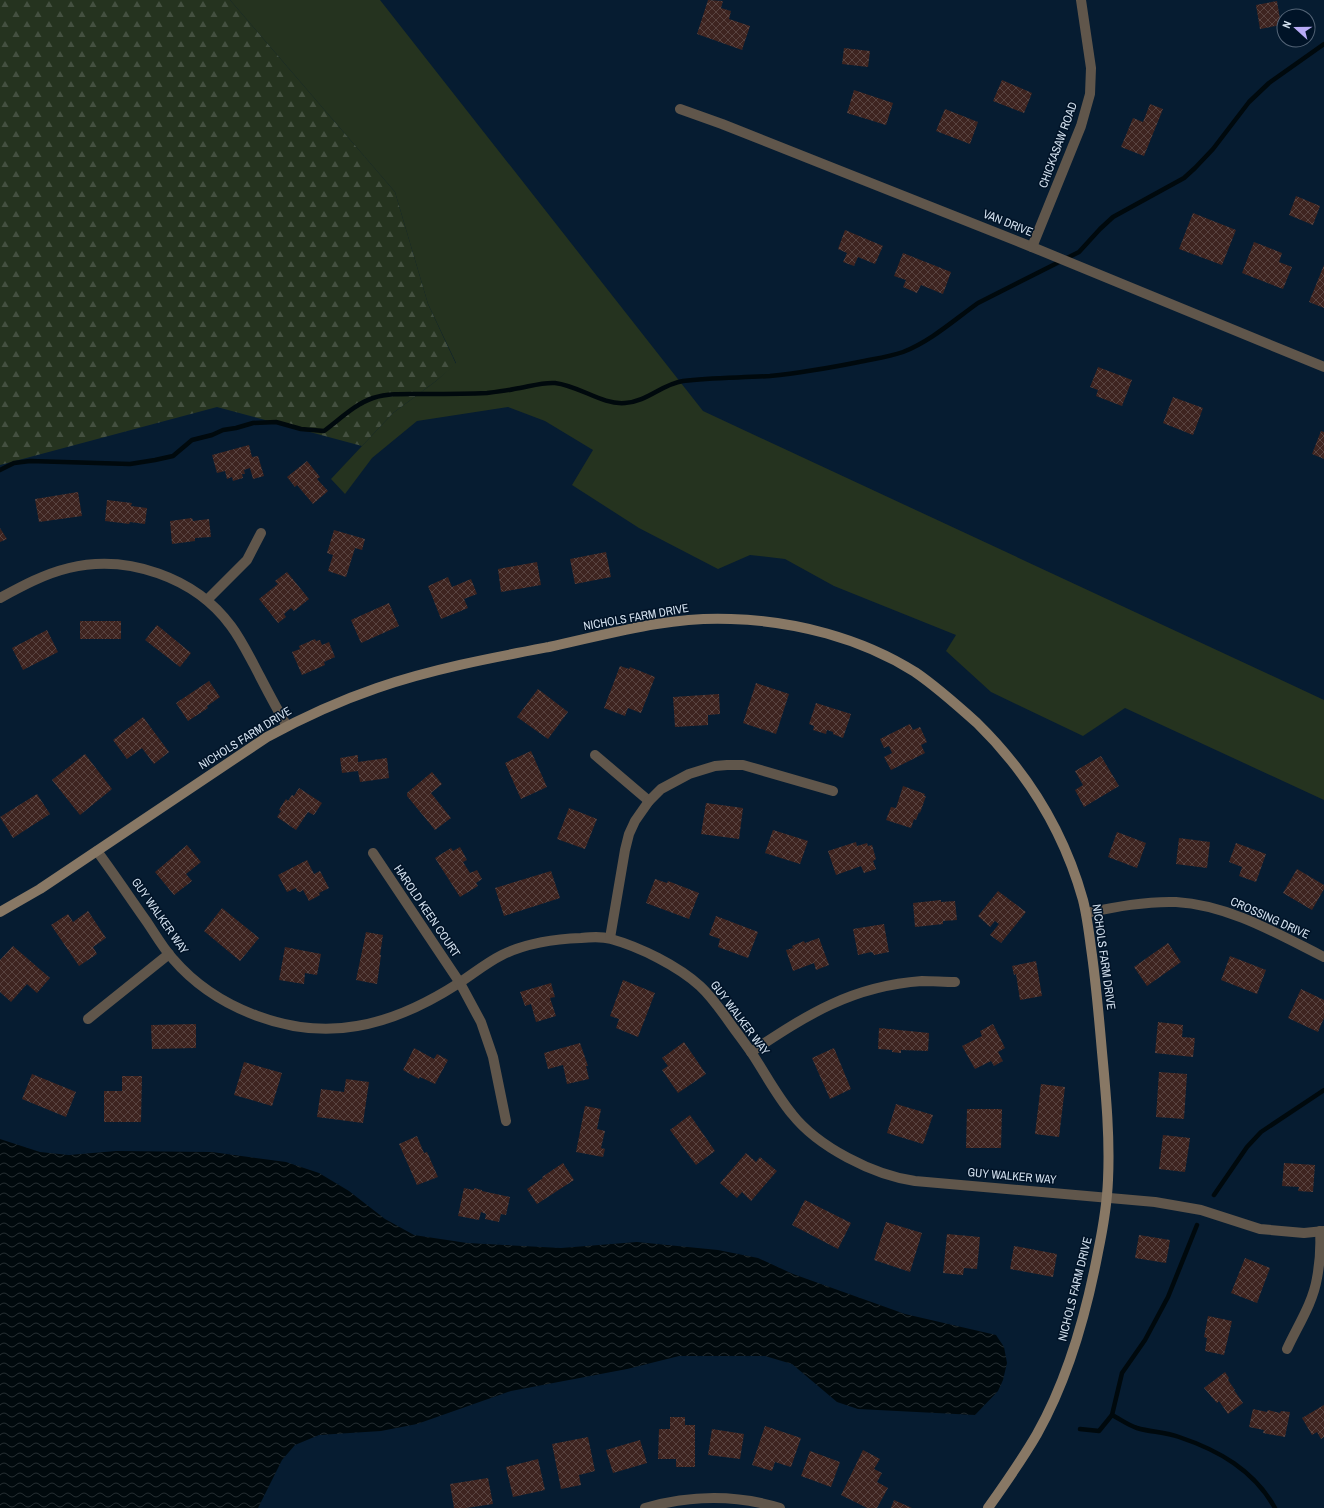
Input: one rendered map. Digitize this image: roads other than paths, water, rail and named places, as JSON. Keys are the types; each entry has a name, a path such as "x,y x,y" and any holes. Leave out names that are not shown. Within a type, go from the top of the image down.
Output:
{"street":[{"name":"CHICKASAW ROAD","path":"1032,247 1081,126 1090,94 1091,68 1081,0"},
{"name":"VAN DRIVE","path":"680,109 722,124 1032,247 1324,367"},
{"path":"207,600 247,560 261,533"},
{"path":"0,598 44,576 69,568 106,563 133,566 177,581 207,600 218,610 232,627 287,726"},
{"name":"NICHOLS FARM DRIVE","path":"0,912 40,889 260,742 287,726 330,706 379,687 428,673 666,622 701,619 730,619 786,624 815,630 840,638 888,658 913,671 936,687 964,711 1007,754 1042,803 1059,836 1073,871 1086,913 1095,975 1107,1104 1107,1198 1092,1284 1071,1358 1038,1432 1015,1470 988,1508"},
{"path":"595,755 649,801"},
{"path":"610,938 629,834 635,821 649,801 661,789 683,777 715,766 743,765 833,791"},
{"name":"GUY WALKER WAY","path":"97,851 169,954 192,977 229,1003 272,1021 300,1027 331,1029 356,1027 380,1021 413,1009 460,983 503,955 521,948 547,941 568,938 610,938 663,961 700,986 714,1002 751,1052 779,1096 804,1128 823,1143 872,1169 899,1179 915,1181 1156,1202 1202,1210 1260,1229 1304,1233 1322,1231"},
{"name":"HAROLD KEEN COURT","path":"373,853 460,983 481,1022 493,1057 506,1121"},
{"name":"CROSSING DRIVE","path":"1086,913 1121,906 1176,902 1202,906 1252,922 1324,957"},
{"path":"88,1019 169,954"},
{"path":"751,1052 813,1012 855,994 923,981 955,982"},
{"path":"1287,1349 1317,1279 1322,1231"},
{"path":"644,1508 667,1501 716,1497 750,1500 780,1508"}],"water":[{"path":"0,1139 40,1152 69,1155 116,1151 212,1152 286,1162 319,1173 349,1191 385,1219 414,1235 467,1243 561,1248 637,1242 718,1250 758,1258 793,1274 905,1314 996,1335 1004,1347 1007,1363 1003,1380 998,1391 975,1415 858,1409 837,1402 792,1364 765,1356 679,1356 627,1369 511,1391 417,1424 381,1431 319,1435 295,1445 282,1460 258,1508 0,1508"}],"waterway":[{"path":"0,470 14,463 30,461 130,464 155,460 173,456 192,440 212,435 223,430 253,423 276,422 301,429 324,431 360,404 373,398 385,395 487,393 555,383 608,401 625,403 640,400 668,386 683,381 770,376 837,366 898,354 933,336 978,303 1079,252 1113,217 1184,178 1213,149 1249,102 1269,83 1324,44"},
{"path":"1214,1195 1247,1147 1261,1132 1324,1090"},
{"path":"1112,1415 1122,1373 1145,1340 1168,1297 1197,1225"},
{"path":"1080,1429 1099,1431 1112,1415 1137,1428 1174,1435 1208,1448 1234,1463 1246,1472 1257,1483 1275,1508"}]}
